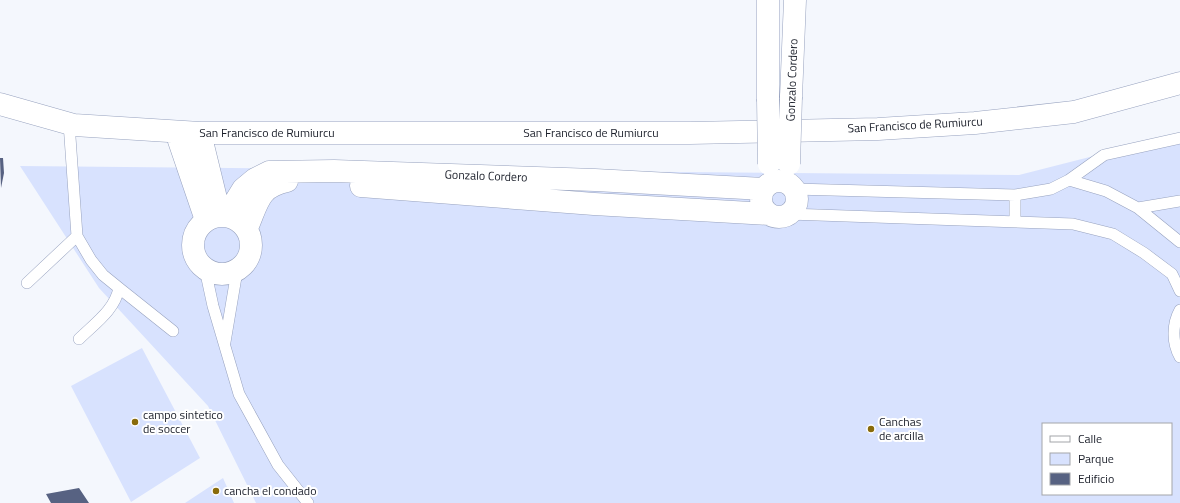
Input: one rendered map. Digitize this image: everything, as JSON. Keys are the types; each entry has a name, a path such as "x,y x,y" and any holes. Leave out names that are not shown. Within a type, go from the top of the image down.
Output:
{"street":[{"name":"Gonzalo Cordero","path":"768,0 768,98 779,179"},
{"name":"Gonzalo Cordero","path":"779,179 792,98 795,0"},
{"name":"San Francisco de Rumiurcu","path":"0,104 68,123 176,132 690,133 878,129 975,123 1074,112 1180,83"},
{"path":"176,132 218,217 247,228 252,239 252,252 246,263 237,271 227,275 216,274 205,269 197,261 193,250 193,239 198,228 218,217"},
{"path":"200,133 218,217"},
{"name":"Gonzalo Cordero","path":"218,217 243,189 255,179 269,172 334,171 595,180 779,179"},
{"path":"779,179 796,203 779,214 761,203 779,179"},
{"name":"Gonzalo Cordero","path":"247,228 262,192 275,184 289,180 594,204 779,214"},
{"path":"594,204 595,180"}],"lane":[{"path":"68,123 77,236 91,260 103,275 173,332"},
{"path":"779,179 1015,195 1051,189 1069,180 1104,155 1180,138"},
{"path":"1069,180 1106,192 1138,208 1180,242"},
{"path":"1015,195 1015,222"},
{"path":"1138,208 1180,201"},
{"path":"779,214 1073,224 1113,234 1176,273 1180,291"},
{"path":"28,283 77,236"},
{"path":"205,269 239,394 278,465 308,503"},
{"path":"225,345 237,271"},
{"path":"79,339 107,312 117,298 119,288"},
{"path":"1180,310 1176,317 1174,336 1180,357"}],"green space":[{"path":"1180,134 1180,503 256,503 208,406 99,288 20,166 1019,175"},
{"name":"campo sintetico de soccer","path":"142,348 200,458 131,502 71,386"},
{"name":"cancha el condado","path":"223,478 234,503 185,503"}],"building":[{"path":"0,158 3,158 4,173 1,188"},
{"path":"79,488 89,503 51,503 46,494"}],"place":[{"name":"campo sintetico de soccer","path":"135,422"},
{"name":"Canchas de arcilla","path":"871,429"},
{"name":"cancha el condado","path":"216,491"}]}
